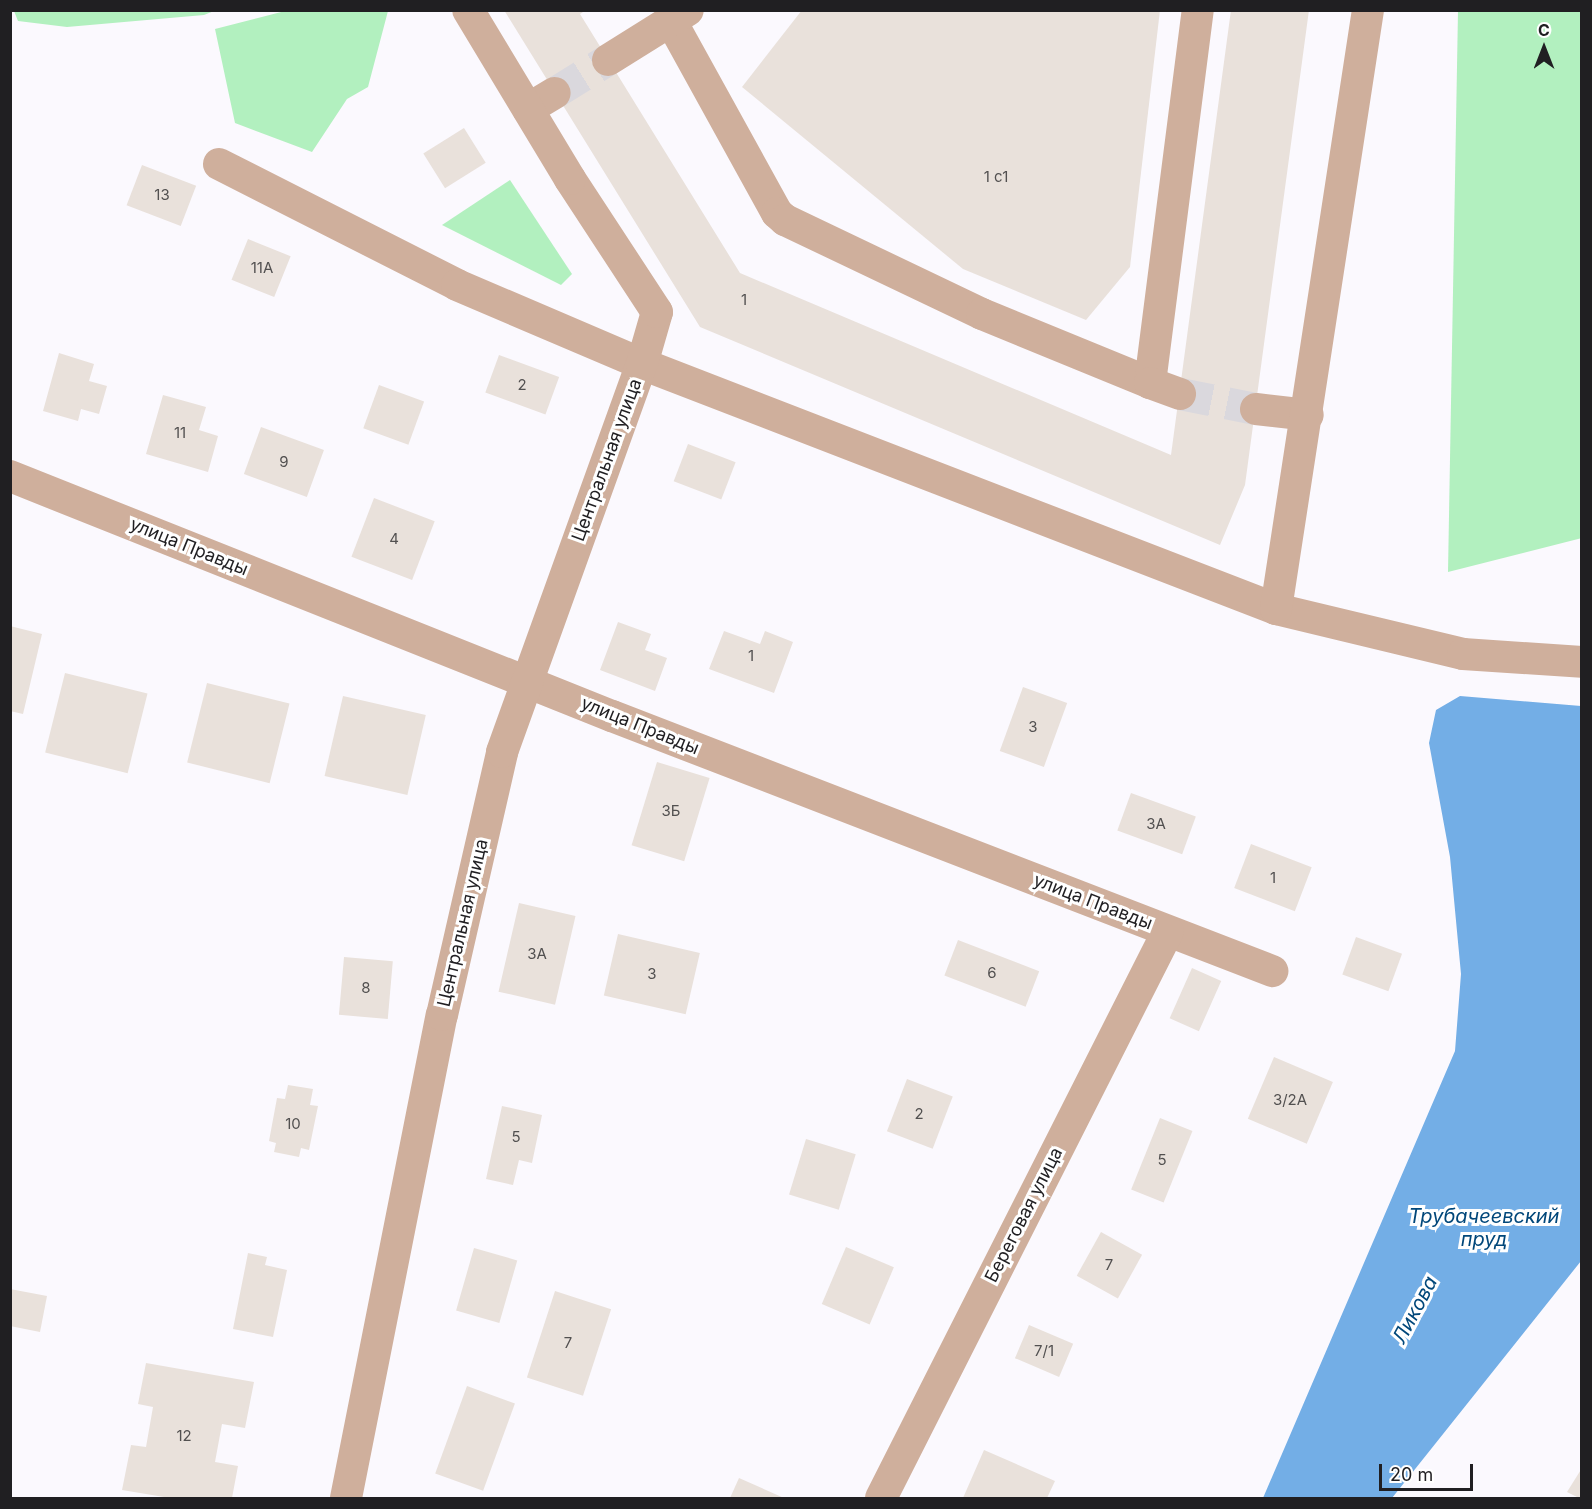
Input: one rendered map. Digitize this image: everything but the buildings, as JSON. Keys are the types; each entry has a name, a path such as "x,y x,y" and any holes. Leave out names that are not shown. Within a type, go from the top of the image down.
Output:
{"street":[{"name":"Центральная улица","path":"346,1498 442,1015 502,752 525,680 642,364 657,312 468,10"},
{"path":"1149,382 1198,10"},
{"path":"1276,609 1308,415 1368,10"},
{"path":"608,60 680,16 777,213 785,220 982,314 1180,394"},
{"path":"528,109 555,93"},
{"path":"219,164 458,285 642,364 1276,609 1463,654 1581,662"},
{"path":"1256,409 1308,415"},
{"name":"улица Правды","path":"10,476 525,680 1272,971"},
{"name":"Береговая улица","path":"881,1498 1168,931"}],"green space":[{"path":"14,10 214,11 204,15 67,27 18,21"},
{"path":"289,10 388,11 368,87 347,99 312,152 235,123 215,29"},
{"path":"1458,11 1581,11 1582,538 1448,572"},
{"path":"510,180 572,274 561,285 442,225"}],"water":[{"name":"Трубачеевский пруд","path":"1460,696 1581,706 1581,1261 1392,1498 1263,1498 1455,1051 1461,974 1450,857 1429,743 1436,710"}],"tunnel":[{"path":"555,93 608,60"},
{"path":"1180,394 1256,409"}],"water label":[{"name":"Ликова","path":"1415,1310"}]}
